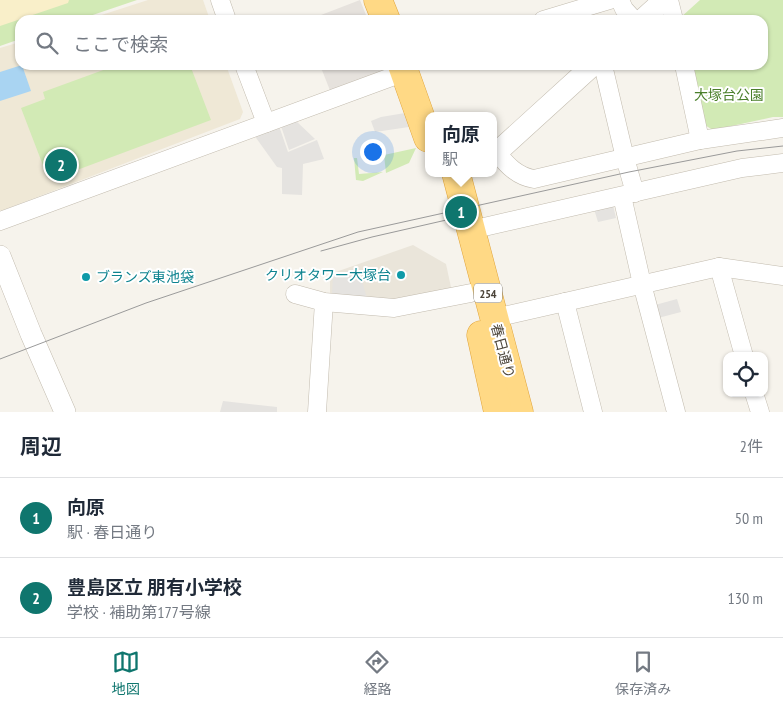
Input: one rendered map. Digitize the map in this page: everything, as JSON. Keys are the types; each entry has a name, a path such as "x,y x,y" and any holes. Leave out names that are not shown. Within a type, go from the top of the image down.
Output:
{"highway":[{"path":"378,0 384,15"},
{"path":"394,0 400,15"},
{"path":"409,70 425,127"},
{"path":"410,70 434,112"},
{"name":"春日通り","path":"446,177 471,230 520,412"},
{"name":"春日通り","path":"446,177 498,412"}],"street":[{"path":"220,0 225,15"},
{"path":"560,15 610,0"},
{"path":"620,0 629,15"},
{"path":"648,15 664,0"},
{"path":"669,0 673,15"},
{"path":"246,70 266,123"},
{"path":"0,221 266,123 400,70"},
{"path":"497,152 587,70"},
{"path":"604,70 624,158 642,284 676,412"},
{"path":"685,70 700,140"},
{"path":"497,156 522,177 534,179 700,140 783,128"},
{"path":"471,230 742,168 783,163"},
{"path":"0,256 28,329 65,412"},
{"path":"718,267 743,352"},
{"path":"495,318 718,267 783,276"},
{"path":"295,294 324,302 394,308 471,293"},
{"path":"317,412 324,302"},
{"path":"565,302 593,412"},
{"path":"755,397 760,412"}],"shaded area":[{"path":"148,0 203,0 208,15 102,15"},
{"path":"360,0 366,15 321,15"},
{"path":"15,44 15,70 228,70 243,112 240,119 1,211 0,48"},
{"path":"322,70 388,70 331,93"},
{"path":"405,113 409,127 375,132 371,121 381,117"},
{"path":"295,120 315,139 289,150 281,126"},
{"path":"279,126 288,152 317,140 324,159 303,164 302,195 282,194 282,168 277,167 254,135"},
{"path":"613,205 616,218 598,222 594,209"},
{"name":"クリオタワー大塚台","path":"413,245 446,264 452,292 379,302 330,296 330,274"},
{"path":"358,268 367,298 332,294 333,275"},
{"path":"677,299 681,312 658,318 655,305"},
{"path":"223,401 277,407 277,412 220,412"}],"green space":[{"path":"0,0 137,0 93,15 15,15 15,41 0,46"},
{"name":"大塚台公園","path":"700,0 783,0 783,117 773,117 713,130 703,124 691,70 768,70 768,15 683,15"},
{"path":"103,70 192,70 211,120 69,173 64,161 44,168 21,108 45,99 43,92"},
{"path":"416,148 409,163 386,173 384,155"},
{"path":"354,158 357,158 359,174 383,172 363,181 356,180"}],"sand":[{"path":"0,0 69,0 68,3 33,15 15,15 15,21 0,26"}],"water":[{"path":"15,67 15,70 24,70 31,91 0,101 0,72"}],"tram line":[{"path":"0,359 146,303 358,232 629,172 737,151 783,146"},
{"path":"321,251 372,237 477,213"}],"place":[{"name":"豊島区立 朋有小学校","path":"61,165"},
{"name":"向原","path":"461,212"},
{"name":"クリオタワー大塚台","path":"401,275"},
{"name":"ブランズ東池袋","path":"86,277"}]}
